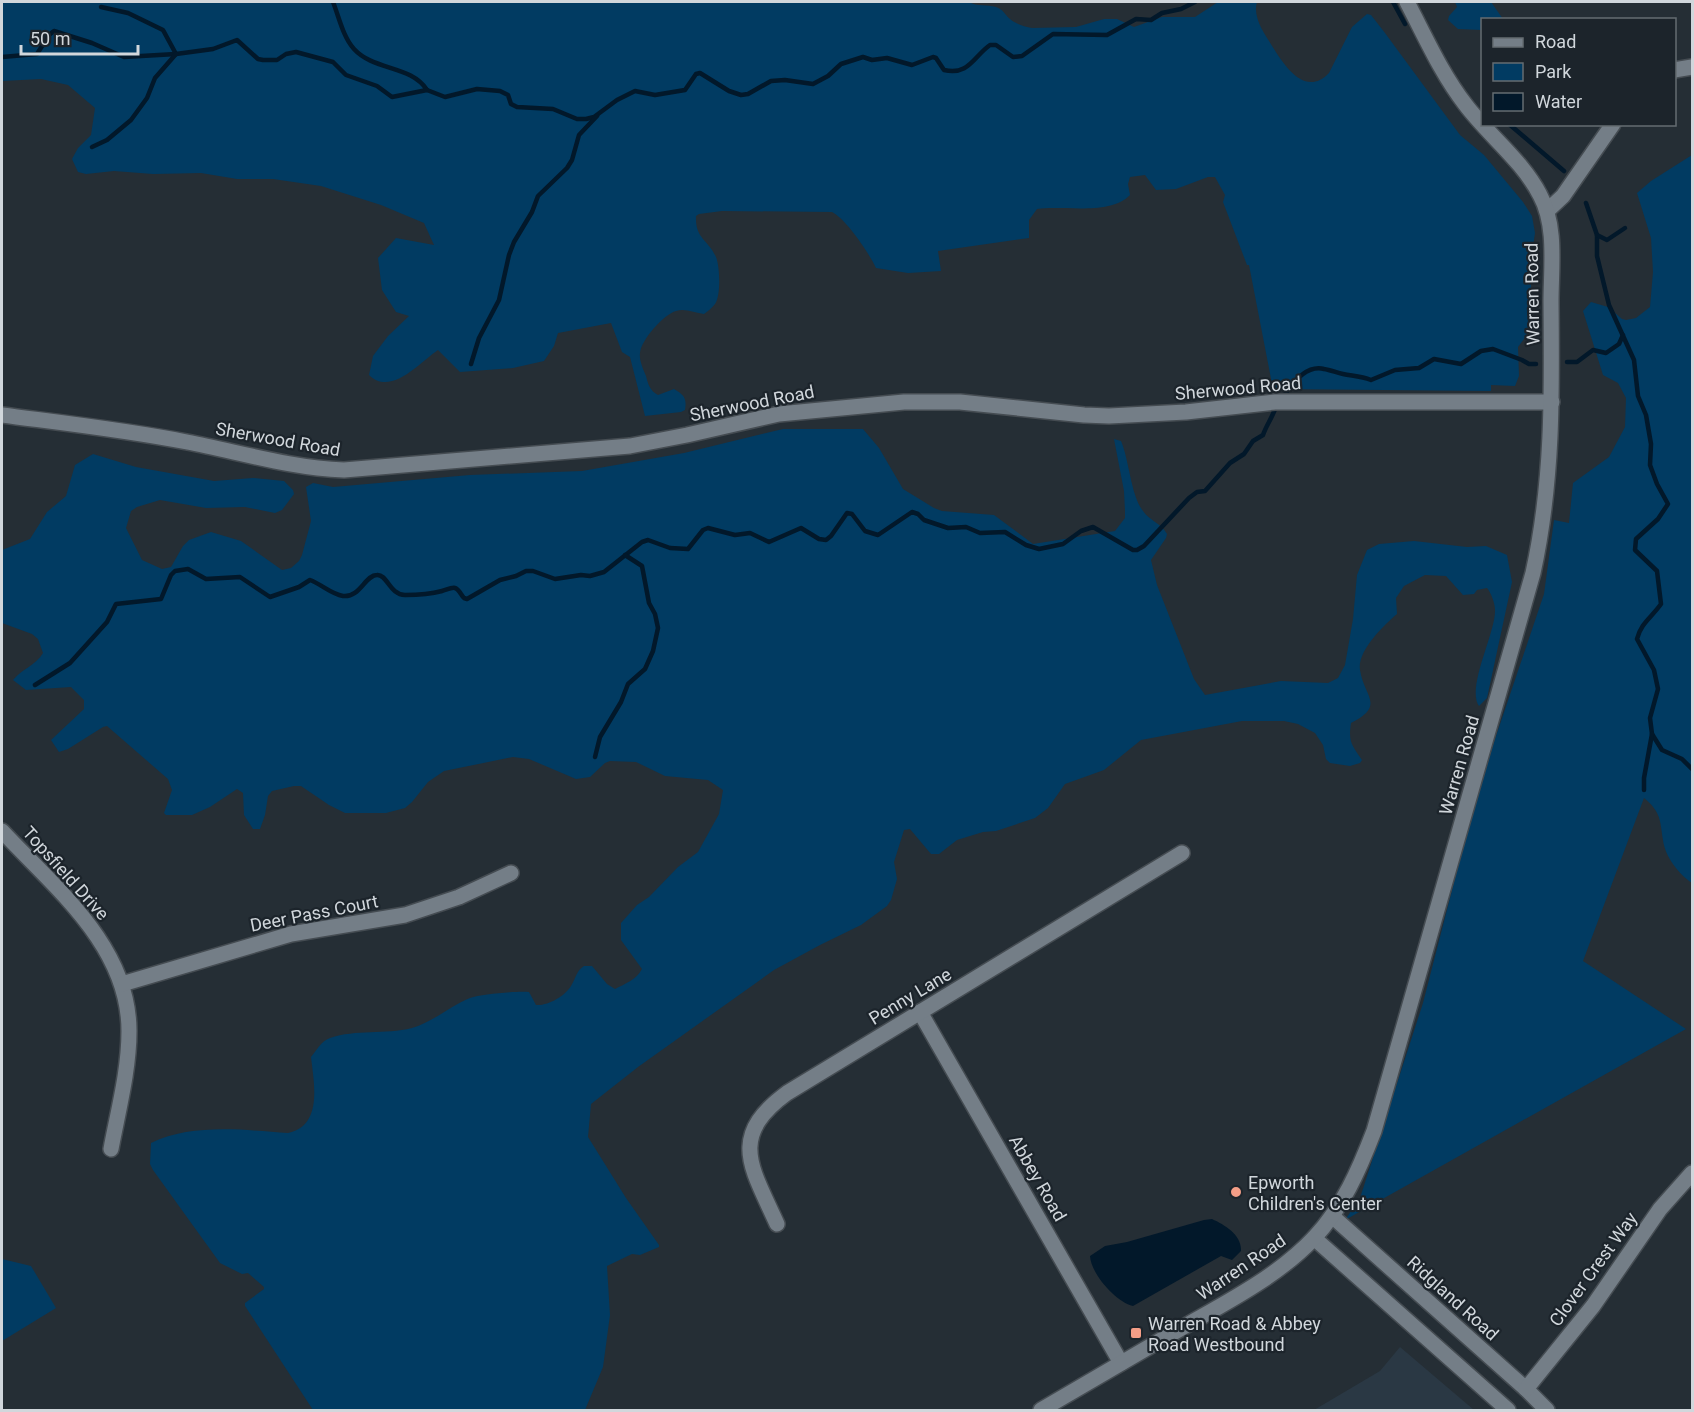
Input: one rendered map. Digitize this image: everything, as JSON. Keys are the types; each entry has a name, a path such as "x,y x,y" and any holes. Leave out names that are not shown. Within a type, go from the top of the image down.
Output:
{"street":[{"name":"Warren Road","path":"1407,2 1452,86 1481,123"},
{"path":"1676,70 1692,67"},
{"name":"Warren Road","path":"1041,1410 1251,1287 1285,1264 1314,1238 1332,1216 1355,1179 1374,1131 1516,638 1533,573 1544,513 1550,460 1551,247 1547,211 1541,196 1525,172 1483,126"},
{"path":"1547,211 1563,196 1612,126"},
{"name":"Sherwood Road","path":"2,415 135,433 288,464 324,470 344,470 630,446 779,414 904,402 960,402 1084,415 1121,416 1186,412 1284,401 1552,402"},
{"name":"Topsfield Drive","path":"2,831 83,918 110,957 122,984 129,1029 129,1051 111,1149"},
{"name":"Penny Lane","path":"777,1224 749,1155 750,1142 758,1120 767,1109 788,1093 1182,853"},
{"name":"Deer Pass Court","path":"122,984 282,937 405,915 459,897 511,873"},
{"name":"Abbey Road","path":"920,1012 1121,1363"},
{"name":"Clover Crest Way","path":"1526,1389 1593,1306 1660,1209 1692,1173"},
{"name":"Ridgland Road","path":"1332,1216 1547,1410"},
{"path":"1314,1238 1508,1410"}],"shaded area":[{"path":"1400,1347 1474,1410 1314,1410 1380,1371"}],"green space":[{"path":"2,2 969,2 998,8 1015,22 1032,28 1076,27 1104,19 1117,19 1134,27 1162,17 1195,17 1218,2 1257,2 1258,20 1279,56 1297,77 1312,82 1321,80 1329,73 1352,27 1367,14 1371,15 1385,33 1460,135 1484,155 1532,216 1535,233 1531,260 1531,297 1527,335 1518,347 1519,376 1515,386 1491,385 1491,391 1273,389 1249,265 1247,265 1223,202 1225,195 1215,177 1208,177 1176,189 1156,190 1145,175 1130,177 1128,184 1130,195 1111,205 1099,208 1037,209 1029,220 1029,238 938,251 941,271 908,273 876,268 850,229 832,212 722,211 699,214 696,216 698,230 716,257 719,274 717,300 704,314 679,310 665,317 644,341 640,353 651,389 658,395 674,389 680,393 686,402 685,410 681,412 645,416 630,357 622,352 611,323 558,333 554,346 544,361 513,368 460,372 438,350 396,380 378,381 369,375 373,356 388,336 409,316 396,312 382,290 378,258 396,238 434,245 424,223 381,205 321,186 273,179 237,179 201,173 153,174 114,171 86,174 78,172 72,159 78,148 91,135 95,108 68,85 41,79 2,81"},
{"path":"1455,2 1491,2 1502,18 1481,18 1481,30 1458,29 1448,20 1457,7"},
{"path":"1692,155 1692,883 1682,875 1670,859 1664,846 1659,817 1644,798 1583,961 1686,1029 1345,1220 1360,1198 1423,1003 1466,836 1495,739 1544,594 1554,520 1569,523 1573,483 1609,457 1625,427 1626,398 1618,383 1603,375 1583,311 1591,302 1608,307 1626,320 1636,318 1650,307 1653,272 1651,238 1637,193 1651,181"},
{"path":"783,429 863,429 879,448 903,489 942,511 994,515 1033,544 1115,531 1125,518 1124,491 1114,439 1121,441 1139,504 1167,534 1151,560 1157,585 1194,679 1205,695 1281,681 1328,683 1338,678 1345,665 1353,619 1357,575 1367,550 1379,544 1414,541 1467,547 1486,546 1507,555 1512,582 1487,698 1479,706 1476,686 1494,620 1495,607 1490,593 1487,588 1477,590 1474,594 1463,595 1446,576 1425,575 1404,586 1396,598 1397,614 1373,639 1360,663 1370,705 1362,717 1351,723 1350,735 1353,747 1362,760 1360,763 1350,766 1330,763 1315,733 1298,724 1284,721 1242,721 1141,740 1104,770 1065,784 1048,808 1035,818 996,831 983,832 957,840 939,854 931,854 910,829 904,830 894,862 897,879 887,906 861,925 774,970 638,1067 591,1104 588,1137 659,1247 640,1255 632,1254 607,1266 610,1315 603,1367 585,1410 313,1410 245,1306 245,1303 264,1287 248,1273 242,1274 220,1263 153,1170 150,1164 151,1143 201,1130 288,1133 299,1129 307,1122 314,1102 311,1057 327,1039 340,1035 412,1028 463,1001 482,995 529,992 536,1005 546,1004 565,993 584,966 592,966 607,984 615,989 630,981 642,969 621,940 621,923 678,867 698,852 719,814 723,790 708,780 665,776 636,762 610,761 590,777 576,779 529,759 513,757 444,771 428,782 405,808 386,813 345,813 301,786 294,786 272,791 268,796 260,829 253,829 244,815 243,793 237,789 210,807 192,815 166,815 164,813 172,790 168,779 107,726 59,752 51,740 84,709 84,700 71,687 26,690 13,680 37,661 43,653 38,639 32,634 2,623 2,550 30,539 47,512 66,496 75,465 93,454 136,467 214,481 253,478 284,481 294,494 282,510 275,513 245,507 206,508 160,500 131,511 126,528 142,560 162,569 171,567 189,540 211,532 241,541 282,570 291,568 302,555 311,521 306,487 313,483 333,487 470,475 582,471 684,453"},
{"path":"2,1259 31,1266 56,1308 2,1341"}],"water":[{"path":"1212,1219 1236,1235 1241,1251 1232,1260 1221,1256 1133,1306 1112,1293 1100,1279 1091,1263 1090,1256 1105,1246"}],"waterway":[{"path":"333,2 344,33 354,49 372,61 412,76 427,90"},
{"path":"2,57 37,54 54,31 92,43 124,57 213,49 237,40 258,59 277,60 286,54 296,52 333,62 346,75 377,86 392,97 427,90 445,97 477,89 500,91 508,95 511,104 517,107 553,109 577,119 586,119 594,117 617,100 635,91 655,95 685,90 696,74 700,73 729,91 741,95 748,94 771,81 785,80 813,84 828,76 841,64 863,57 872,60 887,58 912,65 933,57 944,70 959,70 970,64 990,45 996,45 1013,57 1022,56 1053,34 1107,35 1136,19 1151,20 1162,13 1181,9 1195,2"},
{"path":"1393,2 1405,24"},
{"path":"101,7 128,13 163,30 176,54"},
{"path":"92,147 107,140 131,120 147,98 155,78 176,54"},
{"path":"471,364 479,338 499,300 514,242 532,212 538,196 567,168 572,160 579,135 597,116"},
{"path":"1511,126 1564,171"},
{"path":"1586,203 1597,235 1597,256 1609,305 1634,360 1638,396 1646,415 1651,444 1650,465 1668,504 1658,519 1636,539 1635,550 1657,571 1661,604 1644,625 1637,639 1654,670 1658,689 1650,718 1652,734 1662,750 1682,759 1692,769"},
{"path":"1597,235 1607,240 1625,228"},
{"path":"1567,362 1577,362 1593,350 1606,353 1619,344 1623,335"},
{"path":"1286,393 1302,375 1318,368 1371,380 1395,370 1419,368 1434,359 1461,364 1481,351 1493,349 1529,364 1536,364"},
{"path":"35,685 70,663 107,622 116,604 161,599 171,575 175,571 188,569 206,579 240,577 270,597 299,587 310,580 334,593 349,596 377,575 400,594 429,594 454,588 467,599 500,580 526,571 533,571 555,579 590,576 604,572 642,542 648,540 670,548 688,549 703,530 708,528 735,535 750,533 769,542 801,528 819,539 826,540 847,513 852,514 865,531 878,535 912,512 924,520 948,528 966,527 980,533 1005,532 1026,545 1039,549 1063,544 1081,531 1093,527 1133,550 1137,550 1144,546 1189,498 1197,492 1205,491 1230,463 1244,454 1253,441 1263,435 1275,409"},
{"path":"595,757 600,737 621,702 628,684 645,669 653,651 658,628 655,614 649,603 642,566 625,555"},
{"path":"1644,790 1652,734"}],"place":[{"name":"Epworth Children's Center","path":"1236,1192"},
{"name":"Warren Road & Abbey Road Westbound","path":"1136,1333"}]}
